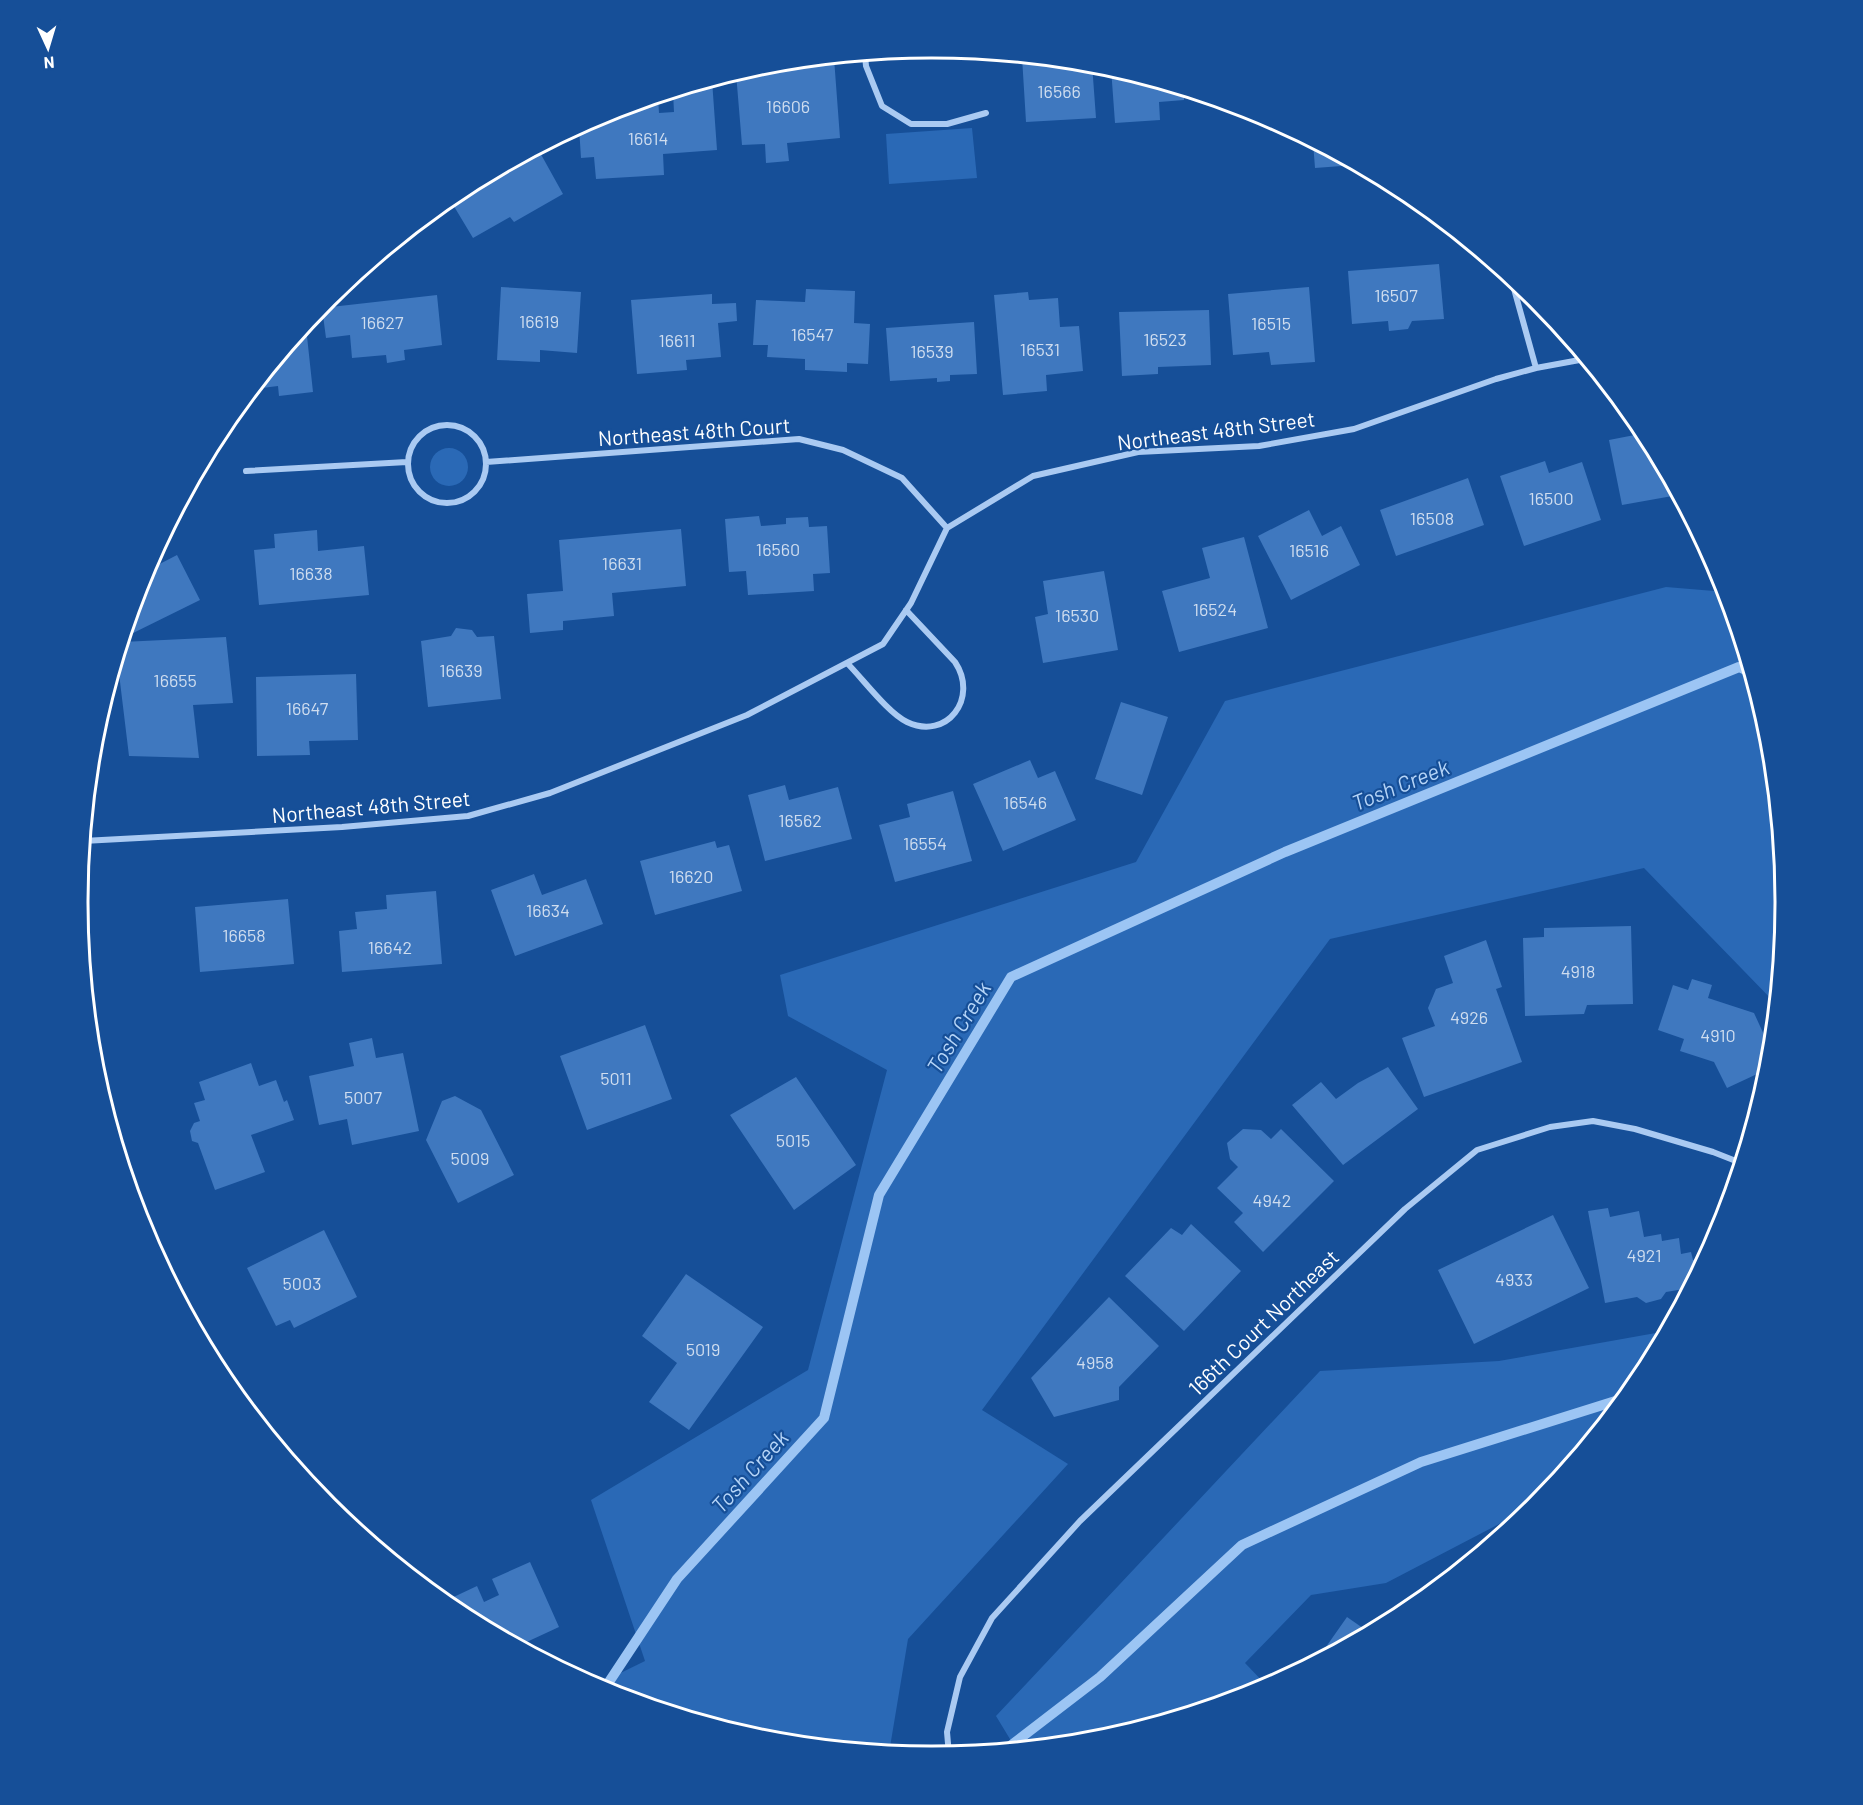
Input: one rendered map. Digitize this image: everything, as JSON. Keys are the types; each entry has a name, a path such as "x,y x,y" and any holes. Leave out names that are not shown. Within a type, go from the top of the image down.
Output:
{"street":[{"path":"866,61 882,106 911,124 947,124 986,113"},
{"path":"1515,294 1536,368"},
{"name":"Northeast 48th Street","path":"90,841 342,827 468,816 550,794 747,715 883,645 906,610 947,528 1033,476 1138,452 1259,446 1354,429 1496,379 1536,368 1578,360"},
{"path":"451,424 463,427 474,434 482,444 486,462 483,481 475,492 464,500 451,503 438,502 415,488 409,475 407,462 410,449 422,434 438,425 451,424"},
{"name":"Northeast 48th Court","path":"486,462 799,439 843,450 902,478 947,528"},
{"path":"246,471 407,462"},
{"path":"847,663 895,714 905,721 917,726 930,727 953,715 964,694 962,671 906,610"},
{"name":"166th Court Northeast","path":"948,1746 947,1732 960,1677 992,1618 1080,1521 1405,1209 1477,1150 1550,1126 1593,1120 1691,1145 1735,1161"}],"shaded area":[{"path":"972,128 977,178 889,184 886,134"},
{"path":"449,448 463,453 468,467 463,481 449,486 435,481 430,467 435,453"},
{"path":"1666,587 1715,591 1731,631 1747,684 1768,792 1774,847 1775,902 1774,958 1770,997 1644,868 1330,939 982,1410 1068,1464 908,1639 890,1745 821,1739 713,1718 660,1702 605,1680 645,1661 591,1500 808,1370 887,1070 788,1016 780,975 1136,862 1225,701"},
{"path":"1657,1333 1601,1416 1566,1459 1505,1521 1386,1583 1311,1595 1245,1663 1260,1679 1203,1702 1150,1718 1096,1730 1012,1742 996,1716 1320,1371 1499,1361"}],"building":[{"path":"1022,64 1093,74 1096,118 1026,122"},
{"path":"834,65 840,138 787,143 789,161 766,163 765,144 742,145 737,82"},
{"path":"1112,79 1184,97 1184,100 1159,102 1160,120 1115,123"},
{"path":"713,87 717,150 663,154 664,175 596,179 594,157 581,158 580,136 658,104 659,113 674,112 673,99"},
{"path":"1314,151 1343,166 1315,168"},
{"path":"541,155 563,194 514,222 510,217 473,238 454,207 509,172"},
{"path":"1439,264 1444,319 1412,321 1408,329 1389,331 1388,321 1352,324 1348,271"},
{"path":"501,287 581,292 577,353 540,350 540,362 497,360"},
{"path":"1309,287 1315,362 1271,365 1269,352 1233,355 1228,294"},
{"path":"806,289 855,291 854,323 870,324 868,364 847,363 847,372 805,370 805,359 767,357 768,345 753,345 756,300 805,302"},
{"path":"1028,292 1029,300 1058,298 1060,327 1079,326 1083,371 1046,375 1047,391 1003,395 994,295"},
{"path":"712,294 712,304 736,303 737,321 718,323 721,357 686,360 687,370 637,374 631,300"},
{"path":"437,295 442,345 404,350 405,360 387,363 386,355 352,358 350,335 326,338 323,318 334,307"},
{"path":"1209,310 1211,365 1158,367 1158,374 1122,376 1119,312"},
{"path":"974,322 977,374 950,375 950,381 937,382 937,378 890,381 886,328"},
{"path":"307,336 313,392 279,396 278,386 263,388"},
{"path":"1634,435 1670,496 1622,505 1609,440"},
{"path":"1545,461 1549,473 1582,462 1601,520 1524,546 1500,476"},
{"path":"1468,478 1484,525 1396,556 1380,510"},
{"path":"1309,510 1322,536 1341,526 1360,565 1291,600 1258,536"},
{"path":"759,516 761,526 786,524 786,518 808,517 809,527 827,526 830,573 813,574 814,591 748,595 746,571 729,572 725,519"},
{"path":"681,529 686,586 612,593 614,616 563,621 563,630 530,633 527,594 563,591 559,540"},
{"path":"317,530 318,551 364,546 369,595 259,605 254,550 275,548 274,534"},
{"path":"1244,537 1268,628 1179,652 1162,591 1210,578 1202,548"},
{"path":"177,555 200,600 131,634 152,580 159,564"},
{"path":"1104,571 1118,650 1043,663 1035,617 1048,614 1043,581"},
{"path":"456,628 472,630 477,637 494,636 501,699 428,707 421,641 451,636"},
{"path":"226,637 233,703 193,705 199,758 129,756 119,674 129,642"},
{"path":"356,674 358,740 309,741 310,755 257,756 256,677"},
{"path":"1121,702 1168,717 1142,795 1095,779"},
{"path":"1030,760 1038,778 1055,771 1076,820 1003,851 973,784"},
{"path":"785,785 789,800 838,787 852,839 765,861 748,795"},
{"path":"953,791 972,861 895,882 879,825 910,817 907,804"},
{"path":"715,841 717,848 729,845 742,891 655,915 640,861"},
{"path":"534,874 542,895 586,879 603,924 515,956 491,890"},
{"path":"436,891 442,964 342,972 339,931 357,929 355,912 387,909 386,895"},
{"path":"288,899 294,964 200,972 195,907"},
{"path":"1631,926 1633,1004 1587,1005 1584,1014 1525,1016 1523,938 1544,937 1544,928"},
{"path":"1486,940 1502,987 1496,989 1522,1062 1424,1097 1402,1038 1435,1026 1428,1008 1436,989 1453,983 1444,956"},
{"path":"1692,979 1712,985 1708,998 1754,1013 1764,1035 1757,1074 1727,1088 1714,1062 1680,1051 1684,1039 1658,1030 1673,985 1688,990"},
{"path":"645,1025 672,1099 587,1130 560,1056"},
{"path":"372,1038 376,1058 403,1053 419,1131 352,1145 347,1119 319,1125 309,1076 354,1066 349,1043"},
{"path":"251,1063 259,1086 276,1080 284,1102 287,1100 294,1120 251,1135 265,1172 215,1190 198,1143 192,1141 190,1131 194,1123 200,1121 194,1103 205,1100 199,1082"},
{"path":"1388,1067 1418,1109 1343,1165 1292,1105 1321,1082 1336,1099 1358,1083"},
{"path":"796,1077 856,1165 794,1210 730,1115"},
{"path":"455,1096 481,1110 514,1175 458,1203 426,1140 442,1101"},
{"path":"1243,1129 1261,1130 1271,1139 1281,1129 1334,1181 1263,1252 1234,1222 1243,1213 1217,1188 1238,1167 1230,1159 1227,1143"},
{"path":"1608,1208 1610,1217 1639,1211 1644,1237 1661,1234 1662,1241 1679,1238 1681,1254 1691,1252 1693,1260 1695,1259 1681,1290 1666,1292 1661,1299 1646,1303 1637,1297 1605,1303 1588,1211"},
{"path":"1553,1215 1589,1288 1474,1344 1438,1270"},
{"path":"1191,1224 1241,1271 1184,1331 1125,1276 1171,1228 1182,1235"},
{"path":"324,1230 357,1297 294,1328 290,1320 276,1326 247,1268"},
{"path":"686,1274 763,1327 689,1430 649,1402 677,1363 642,1336"},
{"path":"1109,1297 1159,1346 1119,1387 1119,1400 1054,1417 1031,1378"},
{"path":"530,1562 559,1627 526,1642 453,1597 477,1586 484,1602 499,1595 492,1579"},
{"path":"1347,1617 1362,1628 1354,1633 1325,1648"}],"waterway":[{"name":"Tosh Creek","path":"609,1682 677,1579 824,1418 879,1195 1011,977 1285,852 1739,667 1742,669"},
{"path":"1016,1742 1100,1677 1242,1545 1421,1462 1611,1403"}]}
